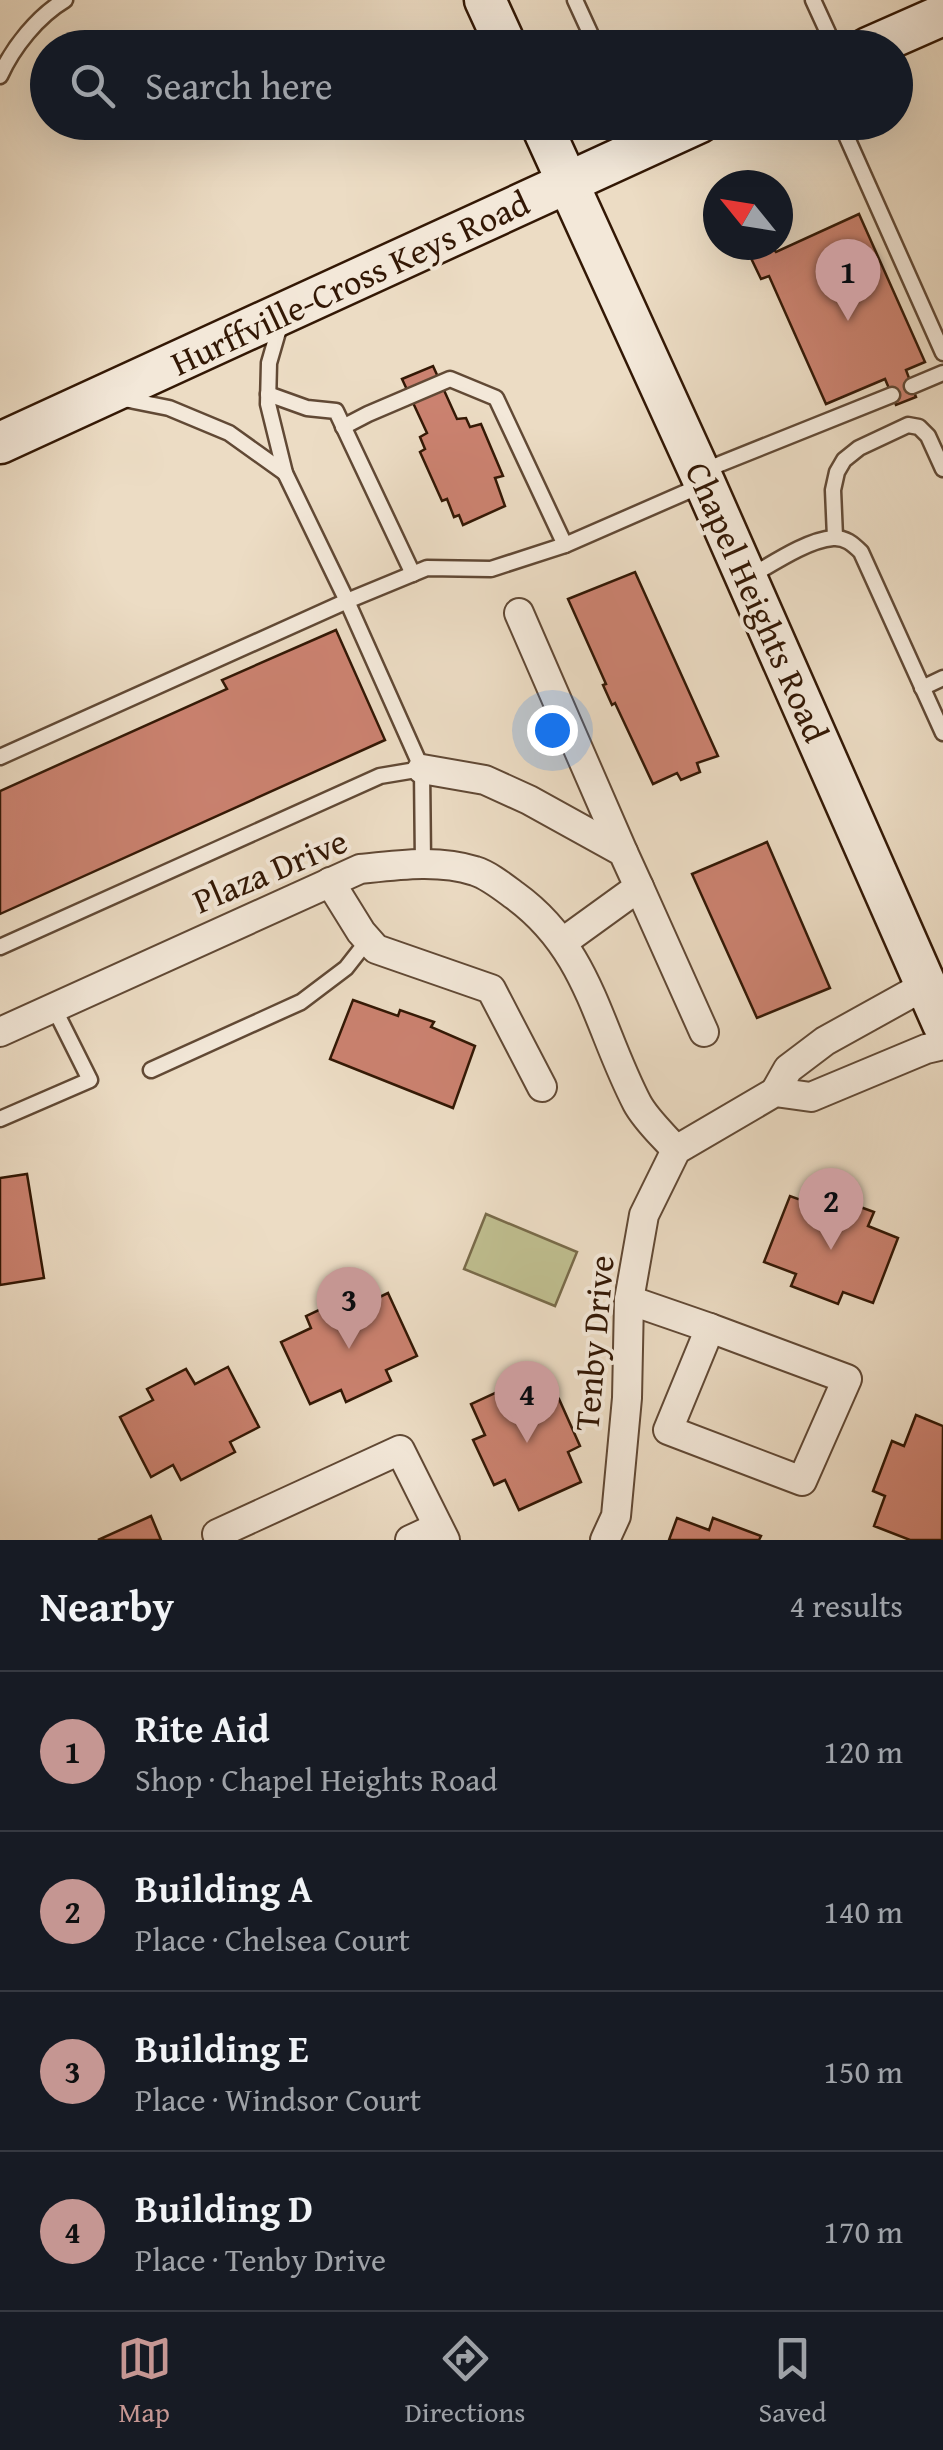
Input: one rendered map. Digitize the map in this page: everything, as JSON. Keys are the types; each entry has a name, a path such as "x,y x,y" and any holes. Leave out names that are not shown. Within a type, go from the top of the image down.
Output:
{"street":[{"path":"485,0 499,30"},
{"path":"909,30 943,15"},
{"name":"Chapel Heights Road","path":"548,140 936,1001"},
{"name":"Hurffville-Cross Keys Road","path":"0,442 660,140"},
{"path":"519,613 704,1032"},
{"path":"422,770 485,780 624,852"},
{"name":"Plaza Drive","path":"0,1032 360,869 423,863 476,871 536,910 563,942 638,1106 676,1150"},
{"path":"330,882 376,948 491,989 542,1087"},
{"path":"563,942 639,886"},
{"path":"676,1150 776,1092 788,1069 825,1040 936,1001"},
{"path":"776,1092 810,1098 943,1045"},
{"name":"Tenby Drive","path":"605,1540 616,1516 627,1398 629,1300 644,1215 676,1150"},
{"path":"629,1300 710,1328 847,1379 802,1481 668,1430 710,1328"},
{"path":"220,1540 217,1534 400,1450 442,1534 410,1540"}],"lane":[{"path":"31,30 47,11 66,0"},
{"path":"576,0 589,30"},
{"path":"813,0 827,30"},
{"path":"0,76 6,61 30,32"},
{"path":"848,140 943,353"},
{"path":"283,314 269,364 268,404 284,473 347,601 422,770 423,863"},
{"path":"912,386 943,373"},
{"path":"343,427 450,379 496,398 566,546"},
{"path":"268,394 308,408 336,411 413,574"},
{"path":"0,757 428,568 491,568 566,546 786,437 892,395"},
{"path":"106,396 169,408 229,433 284,473"},
{"path":"835,537 836,472 859,448 908,425 920,427 943,470"},
{"path":"747,578 816,542 835,537 852,542 861,552 943,733"},
{"path":"922,688 943,678"},
{"path":"0,947 380,776 422,770"},
{"path":"151,1070 301,1002 346,968 368,940"},
{"path":"0,1119 90,1080 54,1008"}],"shaded area":[{"path":"486,1214 577,1252 555,1306 464,1269"}],"building":[{"path":"859,214 925,362 906,370 916,397 896,405 885,379 826,404 769,276 761,279 752,260 793,260 793,244"},
{"path":"433,366 457,419 466,418 470,427 481,424 503,476 495,478 505,506 463,525 459,515 454,517 447,499 442,501 420,452 425,449 420,437 427,433 402,379"},
{"path":"635,572 718,756 697,763 700,772 681,780 677,773 653,784 615,703 612,705 568,599"},
{"path":"336,630 385,740 0,914 0,791 227,689 222,680"},
{"path":"767,842 830,988 757,1018 692,874"},
{"path":"353,1000 398,1016 400,1010 434,1022 431,1027 475,1046 453,1108 330,1059"},
{"path":"27,1174 44,1278 0,1285 0,1178"},
{"path":"825,1194 874,1212 868,1226 898,1238 873,1303 843,1292 838,1304 791,1286 796,1274 764,1262 790,1196 820,1207"},
{"path":"388,1293 417,1356 386,1370 391,1381 346,1402 341,1390 310,1404 281,1342 311,1328 306,1316 353,1294 359,1307"},
{"path":"228,1367 259,1427 230,1442 235,1452 181,1480 173,1465 151,1477 120,1417 153,1400 147,1389 186,1369 195,1384"},
{"path":"532,1376 546,1405 559,1399 580,1446 568,1452 581,1482 519,1510 505,1480 494,1485 473,1440 485,1435 471,1404"},
{"path":"916,1415 943,1426 942,1540 910,1540 874,1526 885,1496 873,1491 892,1441 904,1446"},
{"path":"151,1516 161,1540 98,1540"},
{"path":"677,1518 709,1530 713,1518 761,1536 759,1540 669,1540"}],"place":[{"name":"Rite Aid","path":"848,321"},
{"name":"Building A","path":"831,1250"},
{"name":"Building E","path":"349,1349"},
{"name":"Building D","path":"527,1443"}]}
